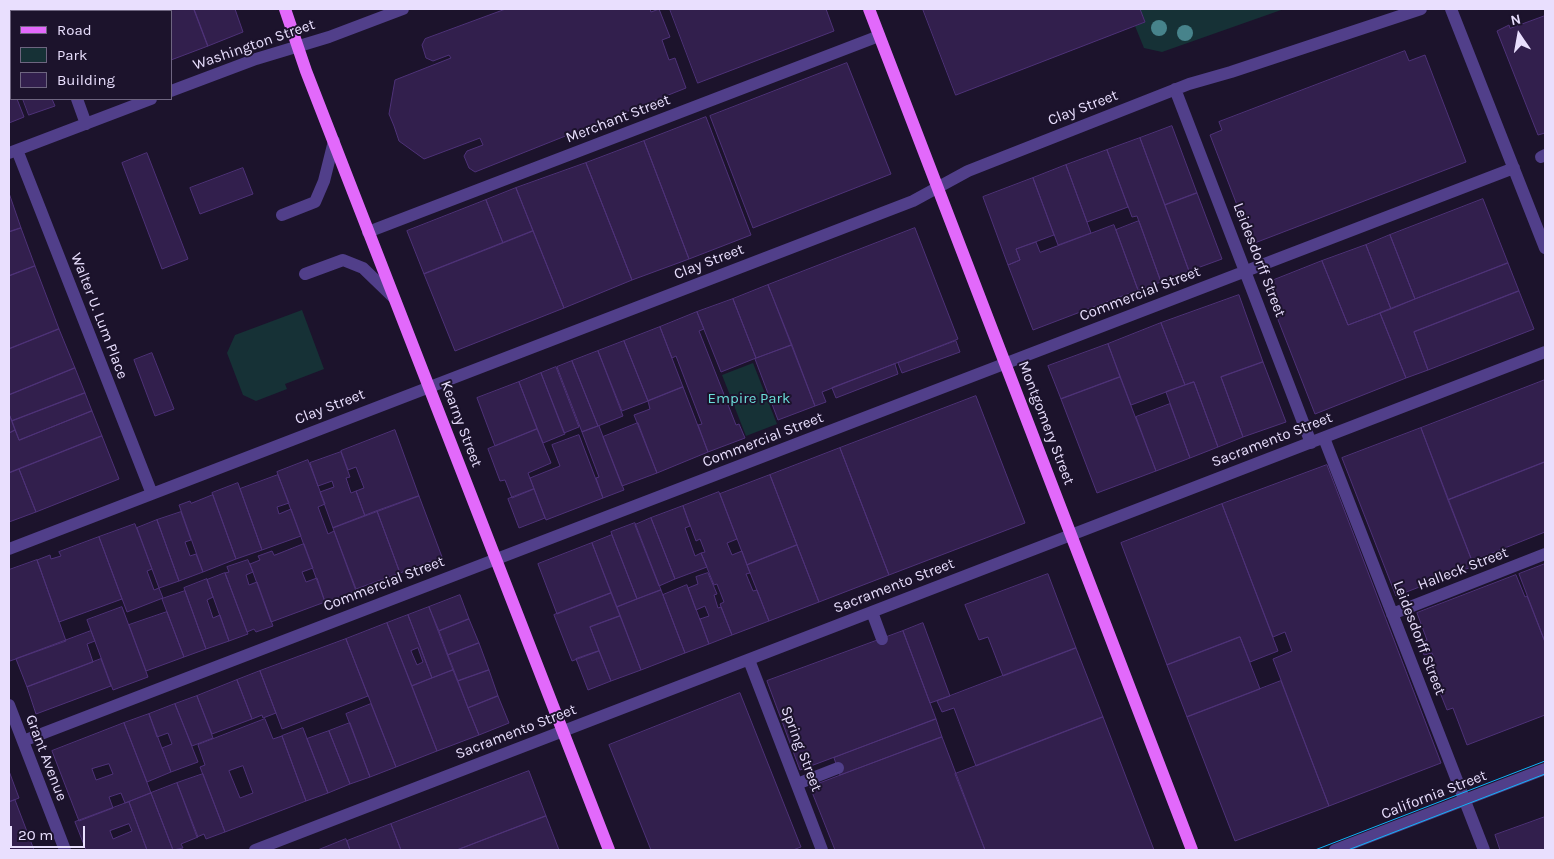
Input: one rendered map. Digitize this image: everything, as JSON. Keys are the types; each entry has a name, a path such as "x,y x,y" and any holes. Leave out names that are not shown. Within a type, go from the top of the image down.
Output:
{"main road":[{"name":"Kearny Street","path":"285,9 393,297 430,386 609,850"},
{"name":"Montgomery Street","path":"869,9 1192,850"}],"street":[{"name":"Washington Street","path":"172,91 256,59 298,47 404,9"},
{"name":"Clay Street","path":"9,549 913,201 968,172 1176,89 1421,9"},
{"path":"1452,9 1545,248"},
{"name":"Merchant Street","path":"368,232 879,36"},
{"name":"Leidesdorff Street","path":"1176,89 1311,443"},
{"path":"77,100 86,124"},
{"path":"13,152 148,100"},
{"path":"282,215 315,202 324,181 334,141"},
{"name":"Walter U. Lum Place","path":"13,152 152,494"},
{"name":"Commercial Street","path":"23,741 1514,168"},
{"path":"305,274 343,260 363,268 393,297"},
{"name":"Sacramento Street","path":"255,850 1545,352"},
{"name":"Leidesdorff Street","path":"1324,438 1484,850"},
{"name":"Halleck Street","path":"1392,614 1545,554"},
{"path":"872,612 882,639"},
{"name":"Spring Street","path":"749,660 822,850"},
{"name":"Grant Avenue","path":"9,705 65,850"},
{"path":"797,784 838,768"},
{"name":"California Street","path":"1335,850 1545,769"}],"green space":[{"path":"1140,9 1284,9 1162,52 1144,48 1135,26 1145,22"},
{"path":"302,310 324,369 285,384 287,389 256,401 243,395 227,353 235,335"},
{"name":"Empire Park","path":"753,363 777,424 746,436 722,375"}],"building":[{"path":"9,9 17,9 10,10 9,32"},
{"path":"64,9 92,10 64,10"},
{"path":"194,9 208,46 172,60 172,10 166,10"},
{"path":"194,9 235,9 243,32 208,46"},
{"path":"506,9 650,9 651,12 659,9 670,37 662,40 669,60 675,58 686,88 475,172 469,168 464,156 467,151 483,145 480,138 424,159 399,141 389,114 395,80 451,58 449,55 433,61 426,58 422,45 425,39"},
{"path":"670,9 826,9 834,31 698,83"},
{"path":"923,9 1140,9 1145,22 956,95"},
{"path":"1545,16 1545,133 1538,135 1497,31 1509,25 1510,28"},
{"path":"10,34 10,66 9,62"},
{"path":"1405,51 1409,61 1425,55 1466,162 1252,244 1210,135 1222,130 1219,122"},
{"path":"847,63 891,174 753,228 710,116"},
{"path":"9,77 10,100 17,100 24,117 9,123"},
{"path":"23,100 52,100 55,106 29,115"},
{"path":"706,117 751,235 689,259 644,141"},
{"path":"1172,126 1197,193 1165,205 1140,138"},
{"path":"1140,138 1189,271 1161,282 1137,216 1132,217 1107,150"},
{"path":"644,141 689,259 632,280 586,163"},
{"path":"1107,150 1128,207 1087,222 1066,165"},
{"path":"147,153 188,259 162,269 122,163"},
{"path":"586,163 632,280 564,308 516,188"},
{"path":"1066,165 1091,233 1058,245 1033,178"},
{"path":"243,168 253,194 200,214 190,188"},
{"path":"1033,178 1054,235 1016,249 1020,260 1008,265 983,197"},
{"path":"516,188 533,231 503,243 486,200"},
{"path":"9,193 21,228 9,232"},
{"path":"1197,193 1222,259 1189,271 1165,205"},
{"path":"1483,199 1508,263 1415,299 1390,235"},
{"path":"486,200 503,243 424,274 407,231"},
{"path":"1139,221 1161,282 1138,290 1116,230"},
{"path":"1114,225 1138,290 1033,330 1008,265 1020,260 1016,249 1036,242 1040,252"},
{"path":"21,228 35,266 9,276 9,232"},
{"path":"915,228 958,339 822,392 826,402 815,406 768,285"},
{"path":"533,231 564,308 455,351 424,274"},
{"path":"1390,235 1415,299 1391,309 1366,245"},
{"path":"1366,245 1391,309 1348,325 1322,261"},
{"path":"1322,261 1348,325 1380,313 1406,378 1315,414 1264,284"},
{"path":"1508,263 1519,291 1414,332 1428,370 1406,378 1380,313"},
{"path":"35,266 59,329 9,349 9,276"},
{"path":"768,285 792,345 756,358 733,299"},
{"path":"1519,291 1534,329 1428,370 1414,332"},
{"path":"1239,295 1263,362 1221,377 1243,437 1218,447 1194,382 1185,385 1161,323"},
{"path":"733,299 756,358 721,372 697,312"},
{"path":"697,312 704,329 699,331 736,425 739,424 745,438 708,452 698,425 702,424 676,356 672,358 660,327"},
{"path":"1161,323 1185,385 1131,405 1108,344"},
{"path":"660,327 683,387 648,401 624,341"},
{"path":"59,329 75,368 9,395 9,349"},
{"path":"624,341 648,401 622,411 598,351"},
{"path":"956,341 960,352 902,373 898,363"},
{"path":"1108,344 1120,377 1061,399 1048,366"},
{"path":"792,345 815,406 778,420 755,359"},
{"path":"598,351 623,416 598,426 572,361"},
{"path":"152,353 174,409 155,416 134,360"},
{"path":"572,361 598,426 582,432 557,367"},
{"path":"1263,362 1286,422 1243,437 1221,377"},
{"path":"895,364 898,374 836,398 832,388"},
{"path":"556,367 579,427 564,433 541,373"},
{"path":"75,368 85,393 12,421 9,414 9,395"},
{"path":"541,373 565,434 543,443 519,382"},
{"path":"1120,377 1156,471 1097,493 1061,399"},
{"path":"1545,380 1545,462 1448,500 1421,428"},
{"path":"519,382 537,429 495,446 477,398"},
{"path":"1194,382 1218,447 1190,458 1166,392"},
{"path":"683,387 708,452 657,473 634,415 650,409 648,401"},
{"path":"85,393 92,411 19,440 12,421"},
{"path":"976,396 1025,523 889,575 840,448"},
{"path":"1170,404 1190,458 1156,471 1136,417"},
{"path":"92,411 102,436 9,473 9,433 15,430 19,440"},
{"path":"9,414 15,430 9,433"},
{"path":"638,423 657,473 622,486 603,437"},
{"path":"599,426 624,490 603,498 596,478 599,477 582,432"},
{"path":"1421,428 1474,566 1396,596 1342,458"},
{"path":"537,429 551,463 528,473 534,489 512,498 505,480 500,481 488,449"},
{"path":"395,430 419,496 365,516 356,491 364,488 356,467 348,470 341,451"},
{"path":"579,435 603,498 546,520 530,478 560,466 552,445"},
{"path":"102,436 119,479 36,512 19,469"},
{"path":"840,448 889,575 819,602 770,475"},
{"path":"341,452 350,477 346,478 351,493 356,491 365,516 333,528 320,492 334,487 332,481 318,486 310,463"},
{"path":"308,460 325,504 318,507 328,534 334,531 356,591 325,602 277,472"},
{"path":"1545,462 1545,532 1472,561 1448,500"},
{"path":"1327,465 1441,763 1329,806 1273,659 1292,651 1285,632 1273,637 1222,504"},
{"path":"19,469 36,512 9,522 9,473"},
{"path":"278,475 289,503 277,507 279,514 291,509 301,536 262,550 240,489"},
{"path":"770,475 797,545 747,565 720,494"},
{"path":"238,483 262,550 236,559 212,493"},
{"path":"534,489 545,518 519,528 508,499"},
{"path":"719,492 737,539 727,543 732,555 742,551 750,573 746,574 753,591 757,590 769,621 732,635 720,604 724,602 717,584 714,585 701,553 705,552 700,539 696,541 683,506"},
{"path":"213,495 236,559 203,572 179,505"},
{"path":"419,496 442,557 400,573 377,511"},
{"path":"1222,504 1278,651 1250,662 1240,637 1167,665 1121,543"},
{"path":"683,506 690,526 685,528 695,556 701,553 707,567 675,579 651,518"},
{"path":"377,511 400,573 356,589 333,528"},
{"path":"181,512 191,540 185,542 190,556 196,554 203,572 179,581 157,520"},
{"path":"651,518 675,579 659,586 635,525"},
{"path":"157,520 179,581 159,588 137,528"},
{"path":"635,523 661,590 637,599 611,532"},
{"path":"135,524 152,569 147,571 154,590 159,588 163,598 127,612 99,537"},
{"path":"612,535 637,599 617,607 592,543"},
{"path":"99,537 122,599 59,622 37,560 50,555 51,559 61,556 59,552"},
{"path":"592,543 611,593 557,614 538,564"},
{"path":"304,544 313,568 302,572 306,582 317,578 325,602 271,622 250,564 260,560 258,556 272,551 274,555"},
{"path":"797,545 819,602 769,621 747,565"},
{"path":"37,560 66,641 10,661 9,570"},
{"path":"248,560 253,572 246,575 249,585 257,582 273,626 256,632 254,629 247,632 225,573 229,572 227,567"},
{"path":"1545,564 1545,642 1519,574"},
{"path":"225,573 248,634 229,641 207,580"},
{"path":"708,573 717,594 714,595 718,608 721,607 732,635 709,644 700,619 709,616 705,606 696,610 688,588 698,584 696,577"},
{"path":"1048,574 1076,648 1003,676 988,637 979,640 965,605"},
{"path":"1516,575 1525,597 1527,596 1545,642 1545,715 1467,745 1453,708 1447,710 1427,660 1434,658 1432,653 1424,655 1419,643 1427,640 1417,613"},
{"path":"207,579 213,597 207,600 213,618 220,615 229,641 206,649 184,588"},
{"path":"687,585 709,644 685,653 663,595"},
{"path":"661,590 685,653 641,670 617,607"},
{"path":"185,591 206,649 184,657 162,599"},
{"path":"611,593 620,616 590,627 599,651 572,661 554,615"},
{"path":"460,595 469,619 439,631 429,607"},
{"path":"122,607 148,677 113,690 87,620"},
{"path":"429,607 453,670 432,678 408,615"},
{"path":"167,612 184,657 146,671 129,625"},
{"path":"408,615 432,678 412,686 387,623","holes":["418,648 423,662 417,665 411,651"]},
{"path":"620,616 641,670 611,681 590,627"},
{"path":"469,619 479,643 448,655 439,631"},
{"path":"387,623 437,751 396,767 346,639"},
{"path":"923,623 950,696 930,703 903,631"},
{"path":"91,631 95,641 87,644 93,662 27,687 16,659"},
{"path":"903,631 936,719 800,770 767,681"},
{"path":"1240,637 1260,689 1187,717 1167,665"},
{"path":"346,639 368,696 282,729 260,671"},
{"path":"479,643 489,670 458,681 448,655"},
{"path":"1076,648 1103,717 976,766 954,708 942,712 937,701"},
{"path":"599,651 611,681 588,690 576,659"},
{"path":"101,659 111,686 36,714 27,687"},
{"path":"453,670 479,735 437,751 412,686"},
{"path":"489,670 498,696 468,708 458,681"},
{"path":"260,671 276,713 263,718 262,715 252,719 237,680"},
{"path":"237,680 252,719 212,734 197,696"},
{"path":"1281,681 1329,806 1235,841 1187,717"},
{"path":"740,693 801,847 793,850 651,850 609,745"},
{"path":"197,696 213,738 192,746 175,704"},
{"path":"498,696 509,723 479,735 468,708"},
{"path":"175,704 198,762 171,772 162,748 172,744 168,733 157,737 149,714"},
{"path":"371,704 396,767 370,777 346,714"},
{"path":"149,714 171,772 147,782 124,723"},
{"path":"1103,717 1154,850 985,850 955,774"},
{"path":"265,719 273,739 282,736 306,801 225,832 200,767 205,765 198,745","holes":["243,766 253,793 240,798 229,771"]},
{"path":"936,719 942,737 840,775 834,758"},
{"path":"124,723 151,793 125,803 121,793 109,797 113,808 79,821 52,751","holes":["109,764 113,774 96,780 92,769"]},
{"path":"350,723 370,777 350,784 329,731"},
{"path":"303,728 328,793 306,801 282,736"},
{"path":"329,731 350,784 328,793 307,739"},
{"path":"942,737 985,850 835,850 810,787"},
{"path":"9,771 19,798 9,802"},
{"path":"529,771 546,816 457,850 401,850 391,824"},
{"path":"203,774 225,832 206,839 204,834 197,837 177,783"},
{"path":"177,783 198,837 181,844 183,848 173,850 151,793"},
{"path":"151,793 173,850 147,850 129,802"},
{"path":"15,800 34,850 9,850 9,802"},
{"path":"129,802 147,850 86,850 75,822","holes":["129,824 132,831 113,839 110,831"]},
{"path":"546,816 559,850 457,850"},
{"path":"1545,817 1545,850 1500,850 1495,835"},
{"path":"391,824 401,850 350,850 347,841"},
{"path":"346,839 350,850 318,850"}],"tram line":[{"path":"1315,850 1545,761"},
{"path":"1348,850 1545,774"}]}
